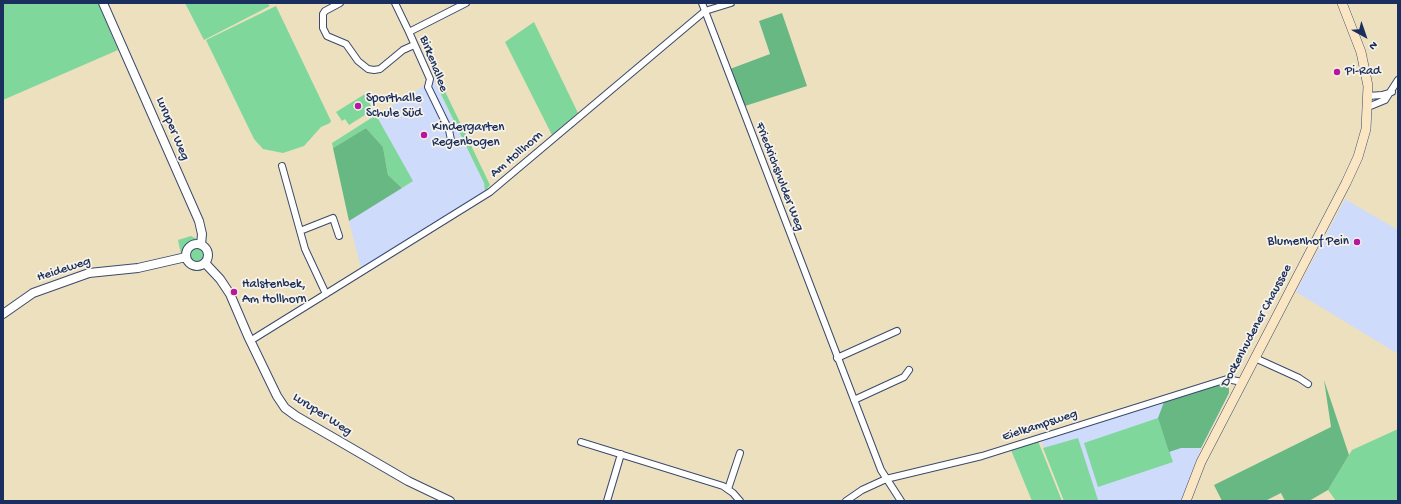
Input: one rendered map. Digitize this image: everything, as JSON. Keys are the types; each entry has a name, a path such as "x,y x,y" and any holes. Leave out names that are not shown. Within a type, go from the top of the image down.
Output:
{"main road":[{"name":"Dockenhudener Chaussee","path":"1186,501 1201,462 1355,165 1366,129 1368,96 1361,52 1342,3"}],"street":[{"name":"Luruper Weg","path":"103,3 199,221 203,237 201,245"},
{"path":"340,3 325,11 323,14 323,28 328,36 346,44 358,61 368,69 374,70 386,65 403,50 414,45"},
{"path":"395,3 409,32"},
{"name":"Birkenallee","path":"451,140 449,130 428,87 430,79 409,32 466,3"},
{"name":"Friedrichshulder Weg","path":"702,3 837,358 886,479 901,501"},
{"path":"705,11 731,3"},
{"name":"Am Hollhorn","path":"250,341 490,192 705,11"},
{"path":"1368,107 1382,103 1392,92 1398,80"},
{"path":"1368,96 1382,95 1392,92"},
{"path":"1392,92 1398,96"},
{"path":"282,166 308,256 326,294"},
{"path":"300,231 333,218 339,236"},
{"path":"198,244 201,245 208,254 204,263 197,266 186,257 191,247 198,244"},
{"name":"Heideweg","path":"3,314 33,293 89,273 138,268 186,257"},
{"name":"Luruper Weg","path":"204,263 228,290 250,341 277,396 289,411 408,481 450,501"},
{"path":"837,358 897,331"},
{"path":"1255,358 1299,378 1308,384"},
{"path":"854,400 904,377 909,370"},
{"name":"Eielkampsweg","path":"846,501 862,490 886,479 982,456 1227,379 1242,382"},
{"path":"581,442 728,489 740,501"},
{"path":"728,489 740,453"},
{"path":"607,501 621,454"}],"shaded area":[{"path":"434,80 484,183 485,191 361,268 349,221 412,181 376,115"},
{"path":"1345,199 1398,230 1398,354 1296,292"},
{"path":"1220,384 1229,388 1229,393 1201,448 1181,501 1064,501 1041,441"}],"green space":[{"path":"3,3 98,3 118,50 3,100"},
{"path":"185,3 267,3 270,6 204,40"},
{"path":"276,6 331,121 330,123 321,127 304,146 283,153 263,149 254,139 206,40"},
{"path":"782,13 807,86 745,106 730,69 770,54 759,21"},
{"path":"534,22 578,113 552,135 505,42"},
{"path":"442,85 490,185 485,191 484,183 438,88"},
{"name":"Sporthalle Schule Süd","path":"365,94 373,110 349,125 345,119 342,121 336,112"},
{"path":"376,115 413,181 402,188 388,175 383,147 366,128 333,148 332,143"},
{"path":"366,128 383,147 388,175 402,188 349,221 333,148"},
{"path":"191,236 197,239 181,254 178,240"},
{"path":"197,248 202,250 204,255 202,260 197,262 192,260 190,255 192,250"},
{"path":"1324,380 1349,455 1328,490 1309,501 1285,501 1281,493 1265,501 1222,501 1214,485 1331,427"},
{"path":"1220,384 1229,388 1229,393 1201,448 1181,448 1169,452 1158,418 1164,402"},
{"path":"1158,418 1173,462 1098,487 1084,443"},
{"path":"1398,429 1398,501 1336,501 1328,490 1352,450"},
{"path":"1078,438 1098,500 1095,501 1064,501 1043,448"},
{"path":"1038,441 1062,501 1032,501 1011,450"}],"place":[{"name":"Pi-Rad","path":"1337,72"},
{"name":"Sporthalle Schule Süd","path":"358,106"},
{"name":"Kindergarten Regenbogen","path":"424,135"},
{"name":"Blumenhof Pein","path":"1357,242"},
{"name":"Halstenbek, Am Hollhorn","path":"234,292"}]}
